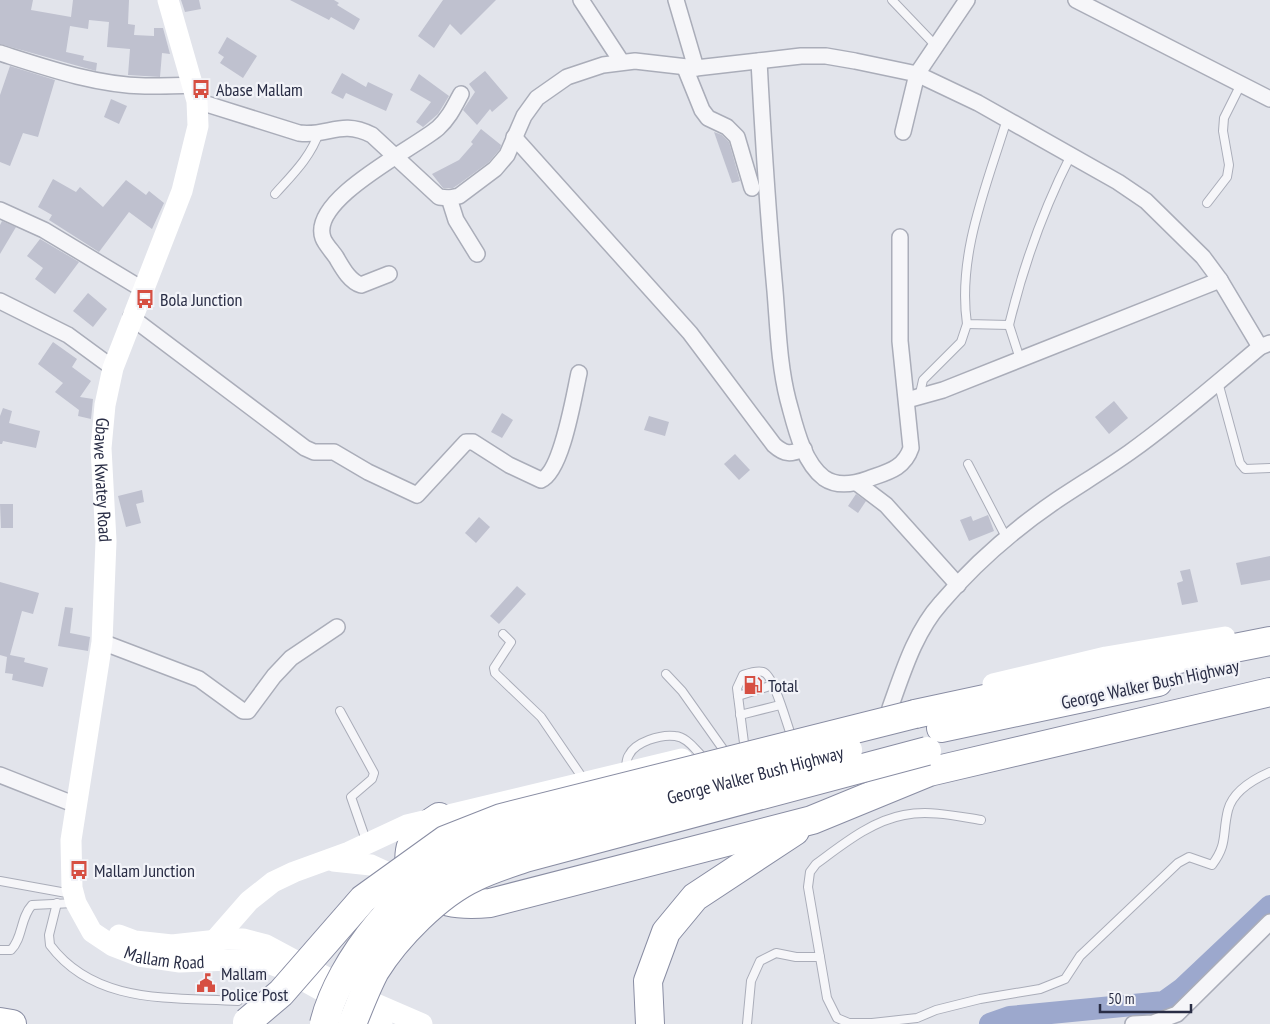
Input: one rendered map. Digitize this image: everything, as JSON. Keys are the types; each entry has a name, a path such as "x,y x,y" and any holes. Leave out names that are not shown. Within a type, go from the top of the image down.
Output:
{"highway":[{"path":"241,1012 281,993 363,899 445,840 500,818 913,726 1073,680 1270,642"},
{"name":"George Walker Bush Highway","path":"324,1024 342,977 366,939 399,901 425,878 465,854 525,834 913,726 1270,660"},
{"name":"George Walker Bush Highway","path":"352,1024 375,972 391,950 416,921 473,877 913,726 1270,677"},
{"path":"439,818 421,829 412,840 409,867 412,883 431,897 464,905 490,903 812,820 929,772 1270,692"},
{"path":"650,1024 648,981 666,932 695,897 812,820"},
{"path":"0,1022 12,1024"}],"street":[{"name":"Gbawe Kwatey Road","path":"73,904 70,873 71,840 102,642 106,541 102,448 105,405 113,368 142,288 182,191 198,126 194,93 168,0"},
{"path":"581,0 620,61"},
{"path":"676,0 702,110 708,118 727,127 738,137 752,188"},
{"path":"904,132 917,74 967,0"},
{"path":"1076,0 1270,99"},
{"path":"0,53 43,67 112,83 194,93 299,133 350,127 361,130 372,135 439,196 449,198 459,196 494,169 507,155 524,116 537,98 567,77 620,61 691,68 801,56 826,56 917,74 1007,119 1071,155 1146,201 1204,256 1265,345 1132,451 1056,501 1007,539 940,604 910,654 913,726"},
{"path":"759,61 765,189 780,349 788,398 804,449 815,469 826,479 840,484 857,483 899,468 907,459 911,448 913,399 900,341 900,237"},
{"path":"389,274 361,285 357,284 346,272 322,237 322,226 339,199 351,187 394,155 419,142 437,129 450,116 461,94"},
{"path":"514,137 690,333 774,445 782,452 791,454 804,449"},
{"path":"449,198 456,220 477,254"},
{"path":"0,210 44,230 142,288"},
{"path":"913,399 1220,280"},
{"path":"0,301 60,330 113,368"},
{"path":"132,317 196,368 305,448 314,452 334,452 368,472 417,495 466,442 472,442 541,480 545,479 552,470 561,444 579,373"},
{"path":"857,483 886,505 958,585"},
{"path":"102,642 199,679 242,711 248,711 274,676 291,658 337,627"},
{"name":"George Walker Bush Highway","path":"212,950 249,900 261,890 284,876 367,844 406,826 790,732 913,726 1106,657 1270,629"},
{"path":"0,774 76,805"},
{"path":"325,860 371,865 412,883"},
{"path":"249,900 251,927 266,945"},
{"name":"Mallam Road","path":"73,904 120,935 135,941 212,950 257,959 281,968 382,1024"},
{"path":"1133,1024 1153,1023 1177,1014 1270,922"},
{"path":"212,950 243,939 266,945 378,1005 422,1024"}],"lane":[{"path":"892,0 936,46"},
{"path":"1207,203 1226,177 1230,165 1223,131 1224,118 1241,84"},
{"path":"913,399 923,380 961,342 967,324 963,300 972,234 1007,119"},
{"path":"274,194 305,159 313,147 319,132"},
{"path":"1020,359 1009,325 1018,288 1060,177 1071,155"},
{"path":"967,324 1009,325"},
{"path":"1218,382 1240,463 1245,470 1270,468"},
{"path":"968,464 1007,539"},
{"path":"503,634 509,639 510,644 494,668 495,673 541,717 585,782"},
{"path":"744,744 738,696 739,681 743,675 763,672 767,674 773,685 790,732"},
{"path":"666,674 682,691 723,749"},
{"path":"738,696 773,685"},
{"path":"740,715 780,705"},
{"path":"340,711 374,773 372,779 351,797 367,844"},
{"path":"981,820 944,814 904,815 872,826 816,864 810,872 808,887 827,998 837,1018 849,1023 917,1018 936,1010 980,999 1040,989 1065,979 1080,956 1178,863 1189,857 1212,865 1222,851 1228,808 1252,780 1270,772"},
{"path":"0,882 73,904"},
{"path":"73,904 49,935 50,945 82,976 103,987 136,995 241,1012"},
{"path":"0,950 11,950 16,945 28,910 32,906 73,904"},
{"path":"747,1024 752,981 760,961 776,953 796,957 820,957"}],"building":[{"path":"0,0 33,0 31,10 71,17 73,0 129,0 128,24 135,25 134,35 154,36 154,28 163,28 170,54 162,53 160,77 128,75 130,49 107,47 109,22 89,20 88,29 70,26 66,52 84,56 83,60 97,63 96,71 0,44"},
{"path":"181,0 199,0 201,9 185,12"},
{"path":"290,0 334,0 339,3 337,5 360,19 354,30 331,17 329,20"},
{"path":"443,0 496,0 461,35 450,24 434,48 418,36"},
{"path":"227,37 257,56 243,78 220,63 224,57 218,53"},
{"path":"10,66 55,80 38,137 23,133 10,166 0,162 0,95"},
{"path":"485,71 508,98 492,112 490,109 477,125 463,110 475,92 469,84"},
{"path":"342,73 366,87 368,82 393,94 386,111 346,93 343,99 331,93"},
{"path":"419,74 449,96 438,114 423,127 416,122 431,102 410,90"},
{"path":"111,99 127,106 119,124 104,117"},
{"path":"481,129 501,145 500,149 489,162 459,184 453,188 443,188 432,174 459,160 473,144 471,142"},
{"path":"714,132 722,135 729,142 740,181 732,183"},
{"path":"53,179 76,192 80,187 103,207 126,180 146,195 149,191 164,203 152,229 129,212 99,252 49,220 52,215 38,207"},
{"path":"2,221 16,227 0,254 0,225"},
{"path":"40,239 79,262 55,294 35,279 43,268 27,256"},
{"path":"88,293 107,309 93,327 73,311"},
{"path":"53,342 77,359 72,367 91,381 80,397 93,399 91,419 78,416 79,410 55,392 63,383 38,364"},
{"path":"1114,401 1128,418 1109,434 1095,417"},
{"path":"3,408 12,411 9,423 40,431 36,448 3,441 0,444 0,416"},
{"path":"502,413 513,420 502,438 491,432"},
{"path":"649,416 669,422 665,436 644,430"},
{"path":"735,454 750,470 739,480 724,464"},
{"path":"142,490 144,502 136,504 141,523 126,527 118,496"},
{"path":"856,494 866,501 858,513 848,506"},
{"path":"0,504 13,504 13,528 1,528"},
{"path":"988,515 994,531 969,541 960,520 971,516 973,521"},
{"path":"479,517 490,527 476,543 465,533"},
{"path":"1270,556 1270,580 1241,585 1236,563"},
{"path":"1190,569 1198,602 1182,605 1177,583 1183,581 1180,571"},
{"path":"0,582 39,593 33,614 22,611 10,655 25,658 24,662 48,668 43,687 12,680 13,674 5,673 7,657 0,655"},
{"path":"517,586 526,594 499,624 490,616"},
{"path":"65,607 73,608 70,633 90,637 88,651 58,646"}],"waterway":[{"path":"990,1024 1010,1017 1164,1002 1182,989 1270,906"}],"place":[{"name":"Abase Mallam","path":"201,89"},
{"name":"Bola Junction","path":"145,299"},
{"name":"Total","path":"753,685"},
{"name":"Mallam Junction","path":"79,870"},
{"name":"Mallam Police Post","path":"206,983"}]}
